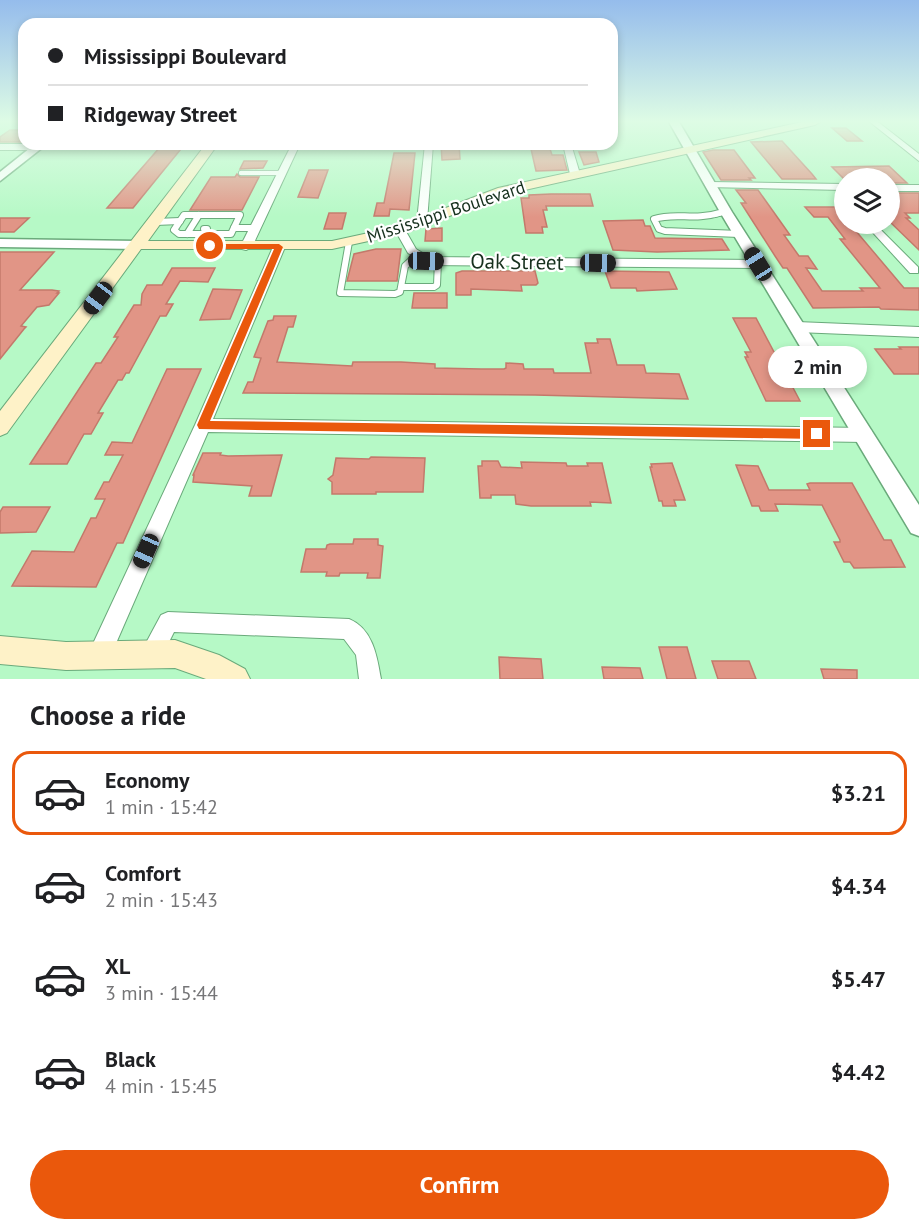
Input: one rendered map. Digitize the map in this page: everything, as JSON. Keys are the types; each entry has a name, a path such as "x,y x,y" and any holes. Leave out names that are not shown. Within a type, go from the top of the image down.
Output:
{"main road":[{"path":"2,422 205,154"},
{"name":"Mississippi Boulevard","path":"138,245 209,236 246,247 332,245 400,230 503,191 664,154"},
{"path":"0,650 66,656 176,654 209,665 235,679"}],"street":[{"path":"0,178 30,154"},
{"path":"246,247 291,154"},
{"path":"422,221 428,154"},
{"path":"570,154 575,174"},
{"path":"692,154 739,234 919,525"},
{"path":"710,185 834,187"},
{"path":"900,188 919,188"},
{"path":"400,230 412,251 417,255"},
{"path":"880,234 914,270"},
{"name":"Mississippi Boulevard","path":"0,243 138,245"},
{"path":"99,656 203,425 279,247"},
{"name":"Oak Street","path":"417,255 426,261 758,264"},
{"path":"797,327 919,332"},
{"path":"203,425 864,435"},
{"path":"150,656 168,622 349,628 366,651 370,679"}],"lane":[{"path":"242,173 282,173"},
{"path":"726,212 715,212 704,218 659,217 654,219 659,229 665,231 739,234"},
{"path":"184,215 199,215 240,215 231,234 209,236 190,230 179,234 174,230 184,215"},
{"path":"190,230 199,215"},
{"path":"155,222 180,221"},
{"path":"234,228 255,228"},
{"path":"349,242 340,292 395,294 400,292 403,287 405,266 417,255"},
{"path":"403,287 434,287 438,261"}],"building":[{"path":"154,154 177,154 133,208 107,208"},
{"path":"394,154 415,154 409,210 390,209 389,216 374,216 377,203 384,203"},
{"path":"442,154 460,154 460,159 442,160"},
{"path":"532,154 563,155 567,170 536,171"},
{"path":"580,154 597,154 599,162 584,165"},
{"path":"704,154 737,154 755,178 749,178 751,180 721,180"},
{"path":"761,154 793,154 816,179 782,179"},
{"path":"244,161 267,161 263,168 240,169"},
{"path":"889,166 891,168 834,169 832,167"},
{"path":"309,170 328,170 318,198 298,197"},
{"path":"237,174 240,177 259,177 242,210 190,210 211,177 235,177"},
{"path":"900,176 907,183 900,183"},
{"path":"736,190 758,190 790,235 784,235 799,256 808,256 817,269 806,268 822,291 863,291 860,288 880,288 840,239 845,239 841,234 858,234 904,288 919,288 919,310 881,309 879,307 813,308 787,268 783,268 741,203 746,203"},
{"path":"900,193 919,193 919,213 905,213 910,218 906,218 919,230 919,250 900,232"},
{"path":"590,194 593,206 546,206 547,210 543,210 547,227 542,227 543,233 526,233 521,198 529,198 529,195"},
{"path":"805,207 834,207 834,225 828,217 814,217"},
{"path":"329,213 346,213 342,229 324,229"},
{"path":"0,218 29,218 14,232 0,232"},
{"path":"643,220 645,226 650,226 655,238 722,239 729,250 657,252 613,250 603,221"},
{"path":"442,228 442,241 425,241 426,229"},
{"path":"376,249 401,249 397,281 347,281 354,254"},
{"path":"0,252 54,252 20,290 52,290 59,291 57,293 59,293 49,305 37,307 21,326 26,327 0,359"},
{"path":"172,268 215,268 208,282 180,281 166,304 173,304 166,316 160,316 129,373 126,373 122,380 118,380 98,413 103,413 91,434 84,434 67,464 30,464 96,363 101,363 118,337 114,337 134,305 141,305 142,294 147,285 162,285"},
{"path":"462,271 535,271 538,283 521,285 522,291 471,289 471,295 456,295 456,273"},
{"path":"605,271 669,272 677,289 637,291 636,288 611,288"},
{"path":"213,289 242,290 230,319 200,320"},
{"path":"414,293 447,293 447,308 412,308"},
{"path":"274,316 296,316 293,327 288,327 277,362 352,366 353,362 401,362 435,364 435,368 481,369 504,369 506,363 523,364 524,369 553,369 554,373 591,373 585,343 598,343 597,339 610,339 617,365 644,365 646,373 679,374 688,399 535,395 243,393 248,382 253,382 261,358 254,357 268,321 273,320"},
{"path":"733,318 756,318 800,401 766,401 745,357 748,357 745,352 751,352"},
{"path":"899,347 919,347 919,374 894,374 875,349 901,349"},
{"path":"167,369 201,369 123,543 117,543 96,587 12,586 32,551 74,552 91,518 96,518 105,499 95,499 104,482 109,482 123,455 105,455 112,442 132,443"},
{"path":"203,453 221,453 220,455 228,456 282,455 271,496 249,496 252,486 193,482 193,475"},
{"path":"371,457 425,458 423,492 332,494 332,482 328,479 333,475 336,458 369,459"},
{"path":"482,461 498,461 501,467 522,468 521,462 566,463 567,466 602,463 611,503 590,502 591,506 531,506 516,504 515,495 491,495 491,498 480,498 478,466 482,466"},
{"path":"672,463 685,500 674,500 676,506 663,506 662,501 659,501 650,467 652,467 651,464"},
{"path":"736,465 758,466 769,490 810,490 807,484 810,483 852,483 884,540 891,540 905,567 854,568 850,562 844,562 834,542 840,542 840,540 822,505 775,504 778,511 761,511 759,506 752,506"},
{"path":"3,507 50,507 36,532 0,533 0,512"},
{"path":"354,539 378,539 378,545 383,546 380,578 367,578 368,573 340,573 339,576 326,576 327,572 301,572 306,549 326,549 330,544 353,544"},
{"path":"659,647 687,647 696,679 667,679"},
{"path":"499,657 541,659 543,679 500,679"},
{"path":"712,661 749,661 756,679 718,679"},
{"path":"602,667 640,668 643,679 604,679"},
{"path":"821,669 857,670 857,679 824,679"}],"route":[{"path":"210,246 279,247 203,425 817,434"}]}
